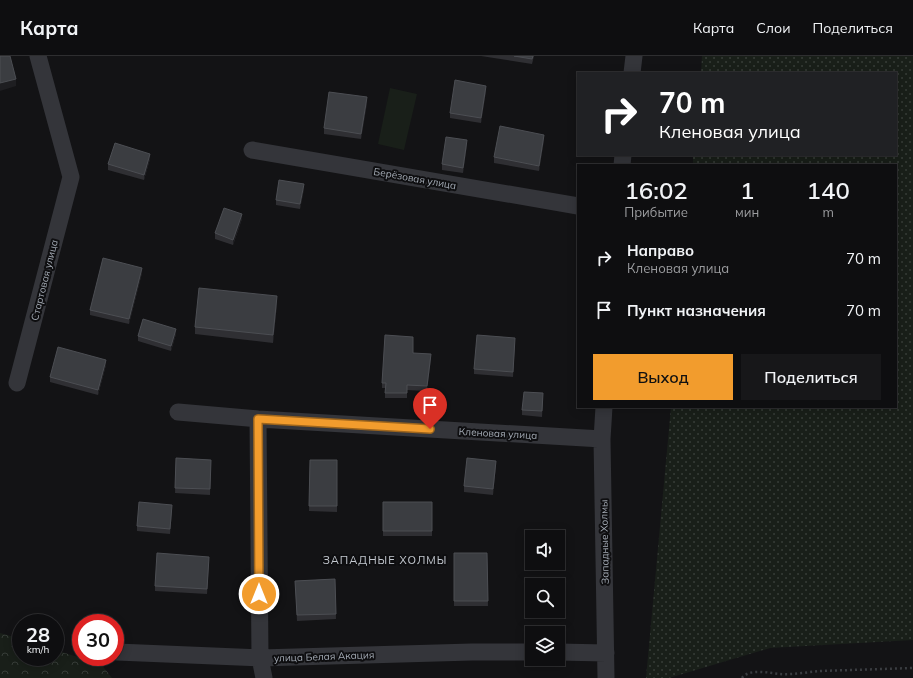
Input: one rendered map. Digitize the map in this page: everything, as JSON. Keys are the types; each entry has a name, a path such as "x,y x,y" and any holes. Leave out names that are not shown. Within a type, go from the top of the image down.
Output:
{"street":[{"name":"Стартовая улица","path":"17,383 71,176 38,56"},
{"path":"632,72 634,56"},
{"name":"Берёзовая улица","path":"252,150 577,206"},
{"name":"Западные Холмы","path":"604,408 602,439 606,678"},
{"name":"Кленовая улица","path":"178,412 258,419 602,439"},
{"path":"258,419 260,658 264,678"},
{"name":"улица Белая Акация","path":"124,652 260,658 525,652"},
{"path":"565,652 606,653"}],"path":[{"path":"742,678 743,676 751,673 763,672 781,674 819,671 913,668"}],"green space":[{"path":"702,56 913,56 913,640 770,648 669,678 646,678 671,408 897,408 897,164 693,164 693,156 897,156 897,72 701,72"},
{"path":"390,88 417,94 404,150 378,144"},
{"path":"0,633 12,636 12,666 64,666 64,653 72,655 72,666 103,666 112,678 0,678"}],"building":[{"path":"0,56 10,56 16,79 0,83"},
{"path":"514,56 533,56 532,59"},
{"path":"455,80 486,86 481,118 450,113"},
{"path":"329,92 367,97 361,134 324,128"},
{"path":"500,126 544,135 539,166 494,157"},
{"path":"446,137 467,140 463,168 442,164"},
{"path":"115,143 150,154 144,175 108,164"},
{"path":"279,180 304,184 300,204 276,200"},
{"path":"224,208 242,214 233,240 215,233"},
{"path":"103,258 142,268 129,319 90,310"},
{"path":"199,288 277,296 273,335 195,327"},
{"path":"143,319 176,329 171,346 138,336"},
{"path":"385,335 413,337 413,353 431,354 427,386 407,385 407,393 385,393 386,383 382,383"},
{"path":"477,335 515,338 513,372 474,369"},
{"path":"58,347 106,360 98,390 50,377"},
{"path":"524,392 543,393 542,411 522,410"},
{"path":"176,458 211,460 210,489 175,488"},
{"path":"467,458 496,461 493,489 464,486"},
{"path":"310,460 337,460 337,506 309,506"},
{"path":"139,502 172,505 170,529 137,526"},
{"path":"383,502 432,502 432,531 383,531"},
{"path":"157,553 209,557 207,589 155,586"},
{"path":"454,553 487,553 488,601 454,601"},
{"path":"335,579 336,614 297,615 295,581"}],"district":[{"name":"ЗАПАДНЫЕ ХОЛМЫ","path":"385,560"}],"route":[{"path":"259,594 258,419 430,429"}]}
